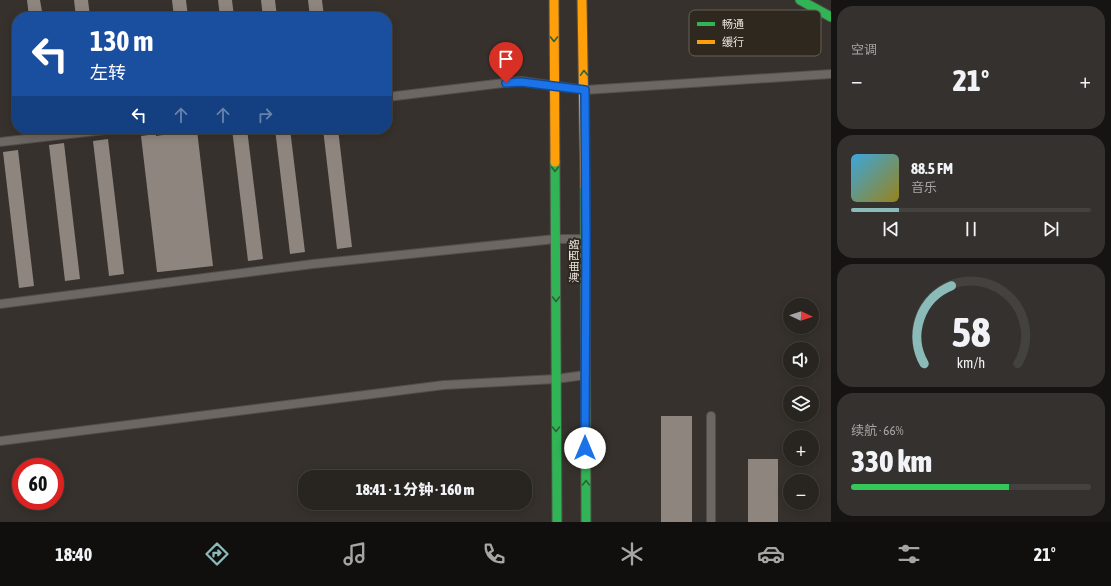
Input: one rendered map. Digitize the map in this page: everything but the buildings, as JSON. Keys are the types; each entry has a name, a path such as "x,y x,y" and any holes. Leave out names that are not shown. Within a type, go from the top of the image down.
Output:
{"main road":[{"name":"海曲西路","path":"554,0 556,522"},
{"name":"海曲西路","path":"582,0 585,90 586,522"},
{"path":"800,0 818,10"},
{"path":"821,12 831,17"}],"lane":[{"path":"392,96 521,82 585,90 831,74"},
{"path":"0,142 70,134"},
{"path":"0,304 313,264 555,238 586,239"},
{"path":"0,441 444,385 556,379 585,375"},
{"path":"711,416 711,522"}],"traffic: fast":[{"path":"800,0 818,10"},
{"path":"821,12 831,17"},
{"path":"555,162 557,522"},
{"path":"585,187 586,522"}],"traffic: slow":[{"path":"554,0 555,162"},
{"path":"582,0 585,187"}],"route":[{"path":"506,83 521,82 585,90 585,448"}]}
